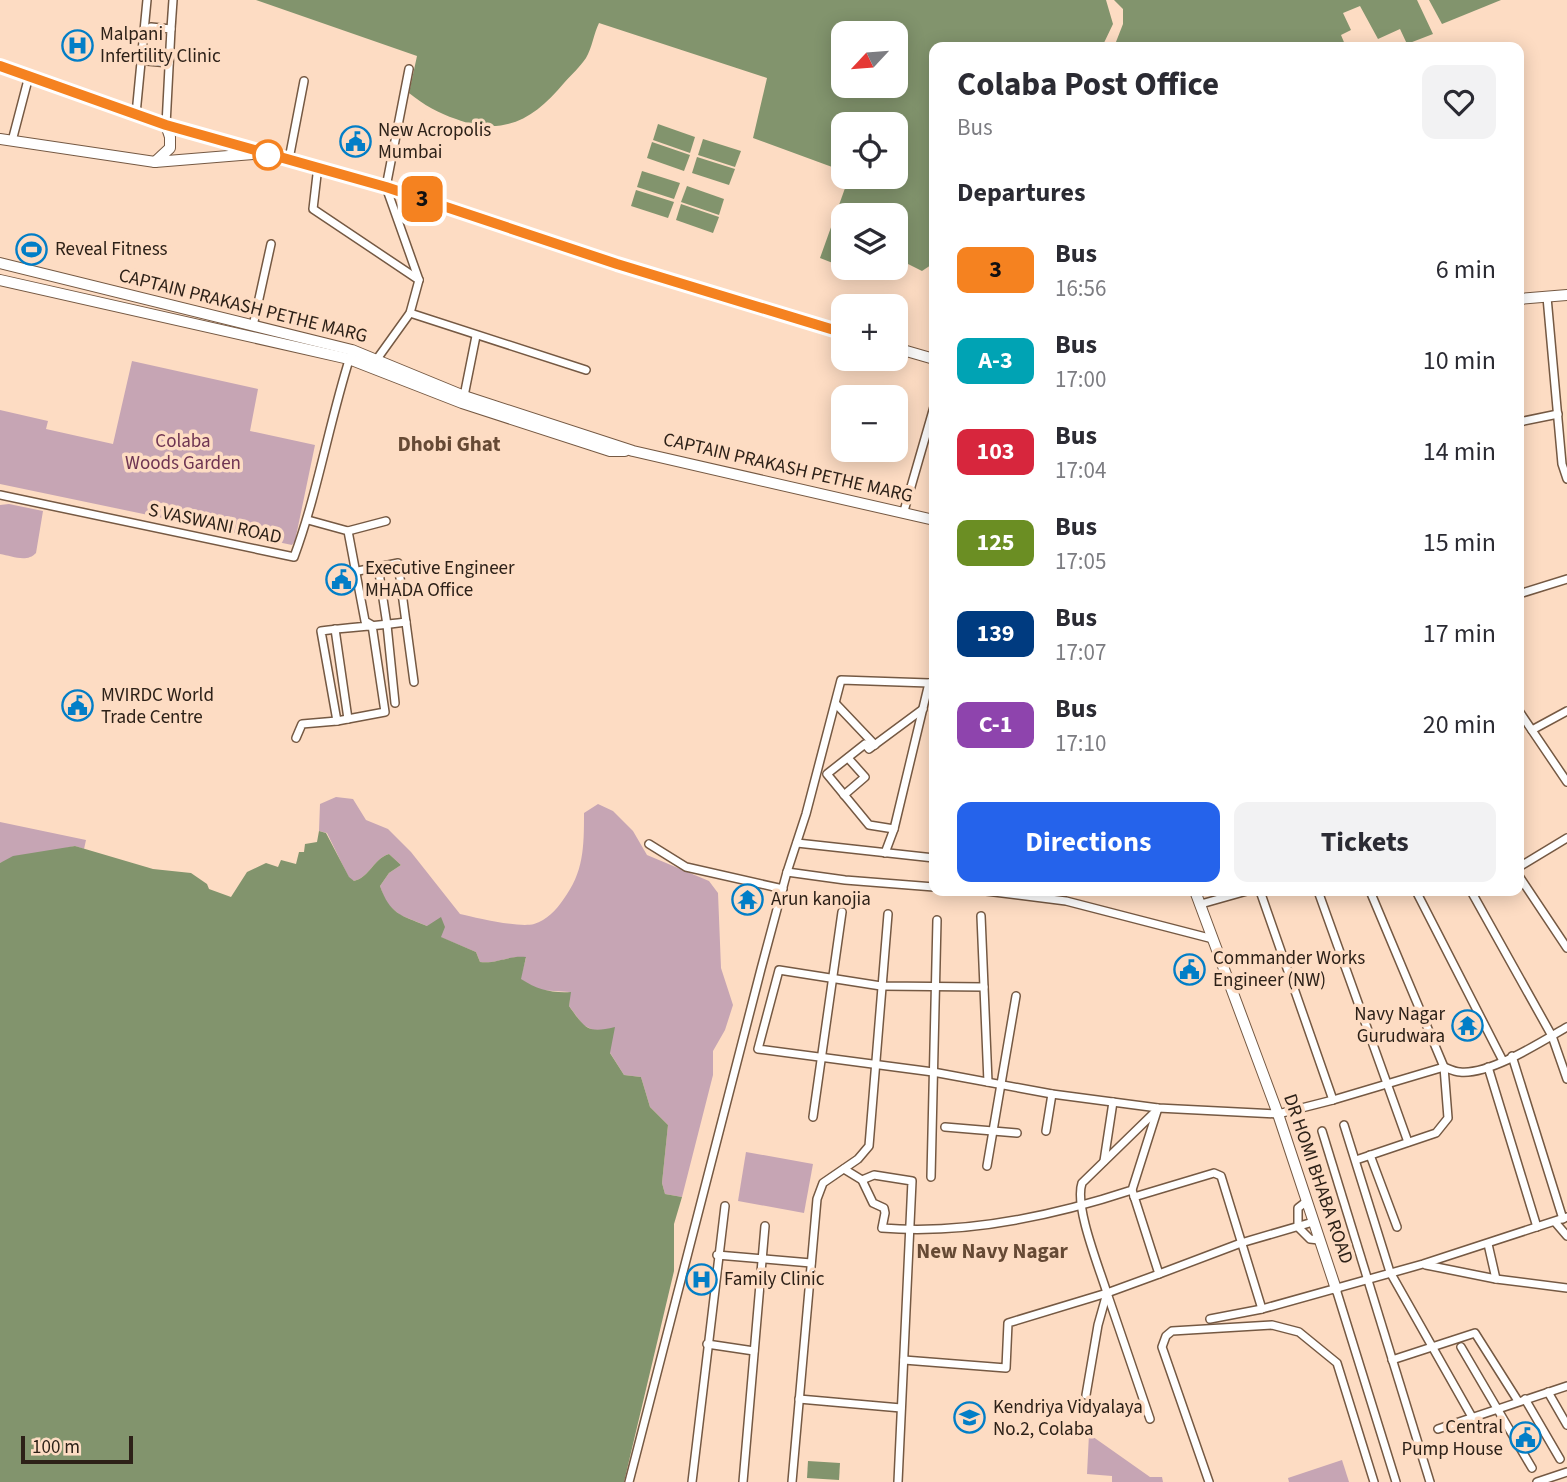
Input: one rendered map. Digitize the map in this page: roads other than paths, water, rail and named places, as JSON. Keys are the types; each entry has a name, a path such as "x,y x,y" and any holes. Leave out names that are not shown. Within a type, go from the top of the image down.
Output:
{"main road":[{"path":"0,66 166,125 261,153 318,166 617,264 831,329"},
{"path":"155,162 170,148 166,125"},
{"path":"0,139 155,162 261,153"},
{"name":"CAPTAIN PRAKASH PETHE MARG","path":"0,263 253,326 351,354 462,403 610,451 633,451"},
{"name":"CAPTAIN PRAKASH PETHE MARG","path":"0,280 377,359 418,379 464,396 633,451 929,519"},
{"path":"73,281 79,297"},
{"path":"1524,299 1567,295"},
{"path":"908,351 929,358"},
{"name":"DR HOMI BHABA ROAD","path":"1197,896 1278,1114 1336,1289"}],"street":[{"path":"136,114 147,0"},
{"path":"166,125 173,0"},
{"path":"151,27 171,29"},
{"path":"147,61 169,64"},
{"path":"377,359 410,313 419,280 386,187 409,69"},
{"path":"12,141 29,76"},
{"path":"289,159 304,81"},
{"path":"318,166 313,209 419,280"},
{"path":"253,326 271,244"},
{"path":"1547,297 1562,464 1567,479"},
{"path":"410,313 586,370"},
{"path":"464,396 476,336"},
{"name":"S VASWANI ROAD","path":"0,495 294,558 308,520 336,398 351,354"},
{"path":"1524,421 1558,414"},
{"path":"904,512 929,424"},
{"path":"308,520 348,531 386,521"},
{"path":"348,531 358,571 365,621 372,625"},
{"path":"358,571 398,563 414,682"},
{"path":"379,566 395,703"},
{"path":"1524,592 1567,579"},
{"path":"337,721 321,631 405,622"},
{"path":"296,738 302,723 337,721 385,712 372,625"},
{"path":"335,629 348,719"},
{"path":"629,1482 673,1303 701,1206 787,872 841,680 929,683"},
{"path":"885,853 894,830 929,692"},
{"path":"835,704 875,745"},
{"path":"894,830 869,825 827,774 865,744 869,749 923,709"},
{"path":"1532,730 1567,710"},
{"path":"1524,718 1567,782"},
{"path":"844,795 865,777 848,758"},
{"path":"1524,864 1567,838"},
{"path":"797,843 929,857"},
{"path":"649,844 686,867 783,889"},
{"path":"787,872 929,887"},
{"path":"1524,884 1567,948"},
{"path":"1026,896 1066,901 1213,939"},
{"path":"1066,901 1067,896"},
{"path":"1200,904 1229,896"},
{"path":"1261,896 1333,1100"},
{"path":"1320,896 1408,1142"},
{"path":"1356,1160 1436,1133 1448,1118 1444,1067 1372,896"},
{"path":"1419,896 1503,1061"},
{"path":"1474,896 1552,1035 1567,1079"},
{"path":"813,1116 842,912"},
{"path":"792,1482 817,1199 823,1183 858,1159 869,1146 888,914"},
{"path":"981,916 988,1082"},
{"path":"931,1177 937,920"},
{"path":"984,986 881,986 779,970 758,1049 933,1072 1052,1094 1158,1108 1278,1114 1444,1067 1459,1072 1488,1067 1567,1027"},
{"path":"987,1166 1016,996"},
{"path":"1512,1056 1567,1236"},
{"path":"1488,1067 1537,1227"},
{"path":"1046,1131 1052,1094"},
{"path":"1104,1162 1113,1102"},
{"path":"1150,1419 1080,1207 1079,1192 1082,1183 1158,1108"},
{"path":"1158,1108 1133,1194 1159,1273"},
{"path":"1344,1125 1390,1272 1472,1417"},
{"path":"945,1127 1017,1133"},
{"path":"1322,1130 1430,1482"},
{"path":"1370,1155 1397,1227"},
{"path":"844,1169 862,1180 873,1203 884,1208 883,1228 910,1230 966,1228 1080,1207 1218,1174 1223,1181 1262,1309"},
{"path":"862,1180 874,1175 912,1181 898,1482"},
{"path":"1307,1201 1298,1208 1298,1227 1310,1240 1319,1240"},
{"path":"692,1482 717,1255 725,1206"},
{"path":"1210,1320 1336,1289 1562,1219"},
{"path":"904,1360 1006,1368 1008,1323 1107,1293 1241,1244 1313,1222"},
{"path":"743,1482 765,1226"},
{"path":"1488,1244 1496,1279"},
{"path":"717,1255 811,1263"},
{"path":"1423,1264 1496,1279 1567,1288"},
{"name":"DR HOMI BHABA ROAD","path":"1336,1289 1396,1482"},
{"path":"1086,1395 1098,1325 1107,1293"},
{"path":"1209,1482 1163,1347 1166,1336 1172,1331 1272,1325 1299,1332 1337,1363 1374,1482"},
{"path":"1392,1360 1475,1333 1560,1459"},
{"path":"707,1344 754,1351"},
{"path":"1461,1347 1532,1468"},
{"path":"1438,1429 1567,1386"},
{"path":"1548,1392 1567,1425"},
{"path":"799,1399 901,1408"},
{"path":"1537,1482 1567,1472"}],"place":[{"name":"Malpani Infertility Clinic","path":"77,45"},
{"name":"New Acropolis Mumbai","path":"355,141"},
{"name":"Reveal Fitness","path":"32,249"},
{"name":"Executive Engineer MHADA Office","path":"342,579"},
{"name":"MVIRDC World Trade Centre","path":"78,706"},
{"name":"Arun kanojia","path":"748,899"},
{"name":"Commander Works Engineer (NW)","path":"1190,969"},
{"name":"Navy Nagar Gurudwara","path":"1468,1025"},
{"name":"Family Clinic","path":"701,1279"},
{"name":"Kendriya Vidyalaya No.2, Colaba","path":"970,1418"},
{"name":"Central Pump House","path":"1526,1438"}],"district":[{"name":"Dhobi Ghat","path":"449,444"},
{"name":"New Navy Nagar","path":"992,1251"}],"park label":[{"name":"Colaba Woods Garden","path":"183,452"}]}
